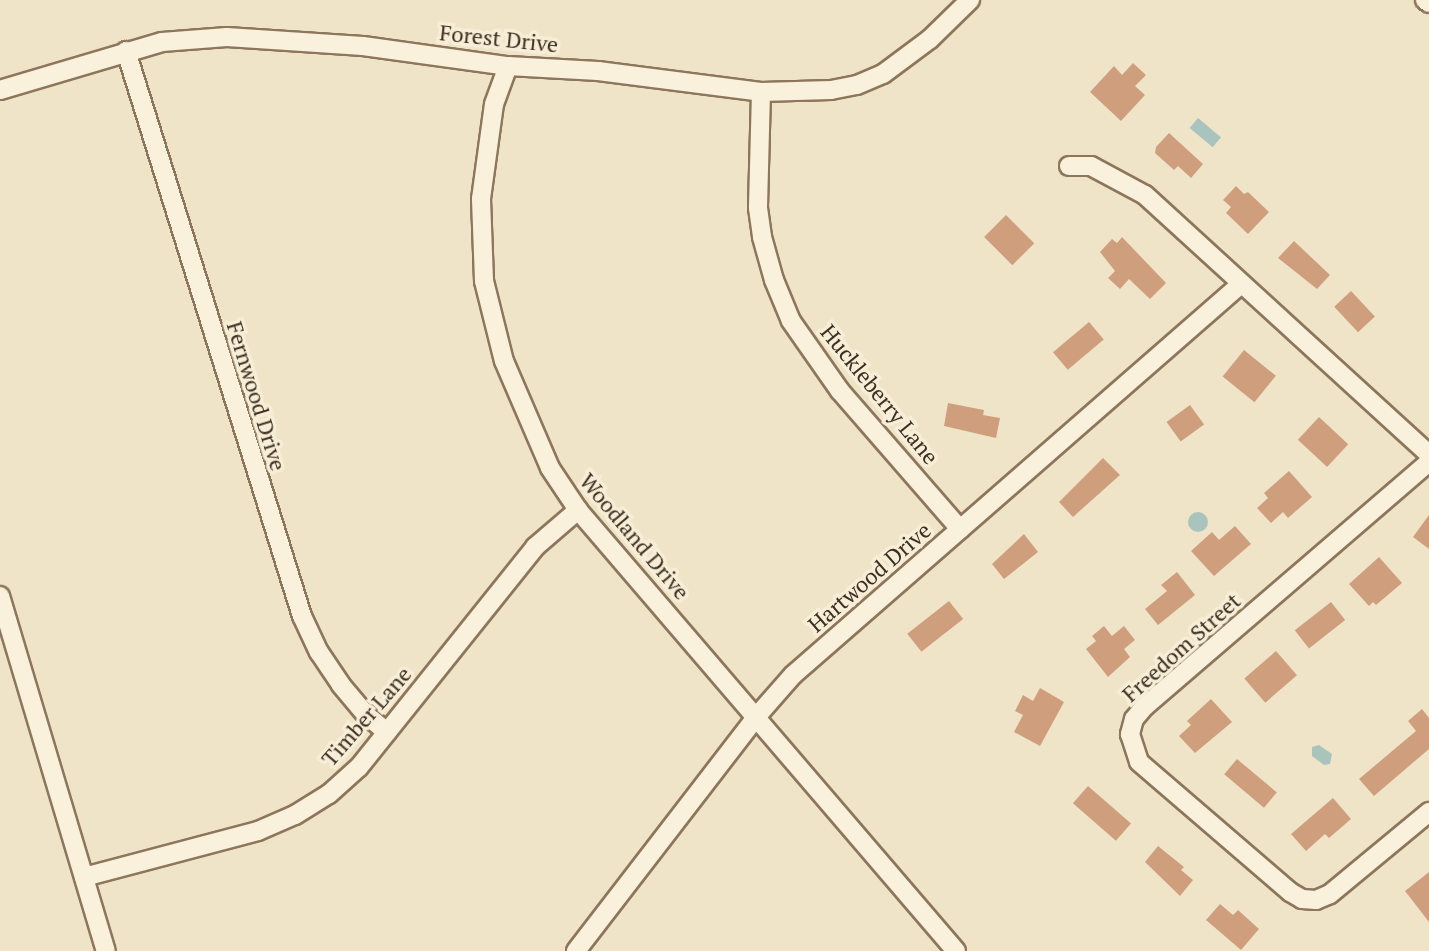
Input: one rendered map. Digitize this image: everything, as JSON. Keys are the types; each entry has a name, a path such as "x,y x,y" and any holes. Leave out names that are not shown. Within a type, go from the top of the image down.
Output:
{"street":[{"name":"Forest Drive","path":"0,90 126,51 188,38 269,38 363,46 508,66 598,71 761,92 831,90 870,80 907,58 970,0"},
{"name":"Fernwood Drive","path":"126,51 302,616 319,652 341,685 366,715 387,732"},
{"name":"Woodland Drive","path":"508,66 494,104 481,199 484,281 492,321 524,412 550,468 578,510 757,716 944,946"},
{"name":"Huckleberry Lane","path":"761,92 758,208 774,280 791,321 840,391 960,529"},
{"path":"1069,166 1091,166 1145,195 1429,454"},
{"name":"Hartwood Drive","path":"576,951 757,716 793,675 1241,284"},
{"name":"Freedom Street","path":"1429,462 1145,706 1134,719 1130,734 1139,762 1302,899 1316,900 1330,894 1429,812"},
{"name":"Timber Lane","path":"84,877 258,831 295,815 329,794 359,767 535,547 578,510"},
{"path":"0,596 106,951"}],"water":[{"path":"1198,118 1221,137 1213,147 1190,128"},
{"path":"1198,512 1205,515 1208,522 1205,529 1198,532 1191,529 1188,522 1191,515"},
{"path":"1319,745 1332,754 1330,764 1324,765 1312,756 1312,747"}],"building":[{"path":"1133,63 1146,75 1135,86 1145,95 1121,121 1090,92 1114,66 1122,75"},
{"path":"1169,133 1203,164 1191,178 1178,166 1174,170 1155,153 1156,147"},
{"path":"1236,186 1244,194 1248,192 1269,212 1248,234 1226,213 1231,207 1223,200"},
{"path":"1006,215 1034,243 1012,265 984,237"},
{"path":"1122,237 1166,283 1150,299 1129,279 1120,289 1108,278 1115,271 1100,252 1112,239 1117,243"},
{"path":"1294,241 1330,275 1317,289 1278,258"},
{"path":"1351,291 1375,317 1358,332 1334,307"},
{"path":"1089,322 1104,340 1068,370 1053,352"},
{"path":"1244,350 1276,376 1254,402 1223,376"},
{"path":"948,403 984,410 983,415 1000,418 996,438 944,426"},
{"path":"1190,405 1204,424 1181,441 1167,422"},
{"path":"1319,417 1348,444 1327,467 1298,440"},
{"path":"1103,458 1120,475 1073,517 1059,502"},
{"path":"1289,471 1312,497 1288,518 1283,512 1271,523 1257,508 1268,498 1264,493"},
{"path":"1429,515 1429,549 1413,537"},
{"path":"1235,526 1251,544 1214,576 1191,551 1212,532 1219,540"},
{"path":"1024,534 1038,552 1004,579 992,564"},
{"path":"1379,557 1402,583 1376,605 1373,602 1369,606 1349,584"},
{"path":"1177,572 1195,595 1158,625 1145,609 1167,591 1161,585"},
{"path":"949,601 963,619 921,652 907,634"},
{"path":"1331,602 1345,620 1309,648 1295,630"},
{"path":"1104,626 1112,636 1124,626 1135,640 1124,649 1130,657 1108,677 1086,649 1096,641 1092,636"},
{"path":"1276,651 1297,675 1265,703 1244,679"},
{"path":"1040,688 1064,702 1040,746 1014,732 1023,715 1015,711 1023,695 1033,701"},
{"path":"1211,699 1232,722 1195,753 1179,736 1191,725 1187,721"},
{"path":"1422,709 1429,718 1429,749 1374,796 1359,779 1416,731 1408,721"},
{"path":"1237,759 1277,792 1264,808 1224,774"},
{"path":"1088,786 1131,823 1116,841 1073,803"},
{"path":"1333,798 1351,819 1329,838 1325,834 1306,851 1291,834"},
{"path":"1158,846 1184,867 1181,870 1193,880 1180,896 1145,862"},
{"path":"1429,872 1429,922 1405,891"},
{"path":"1220,904 1233,915 1238,910 1259,929 1241,950 1206,920"}]}
